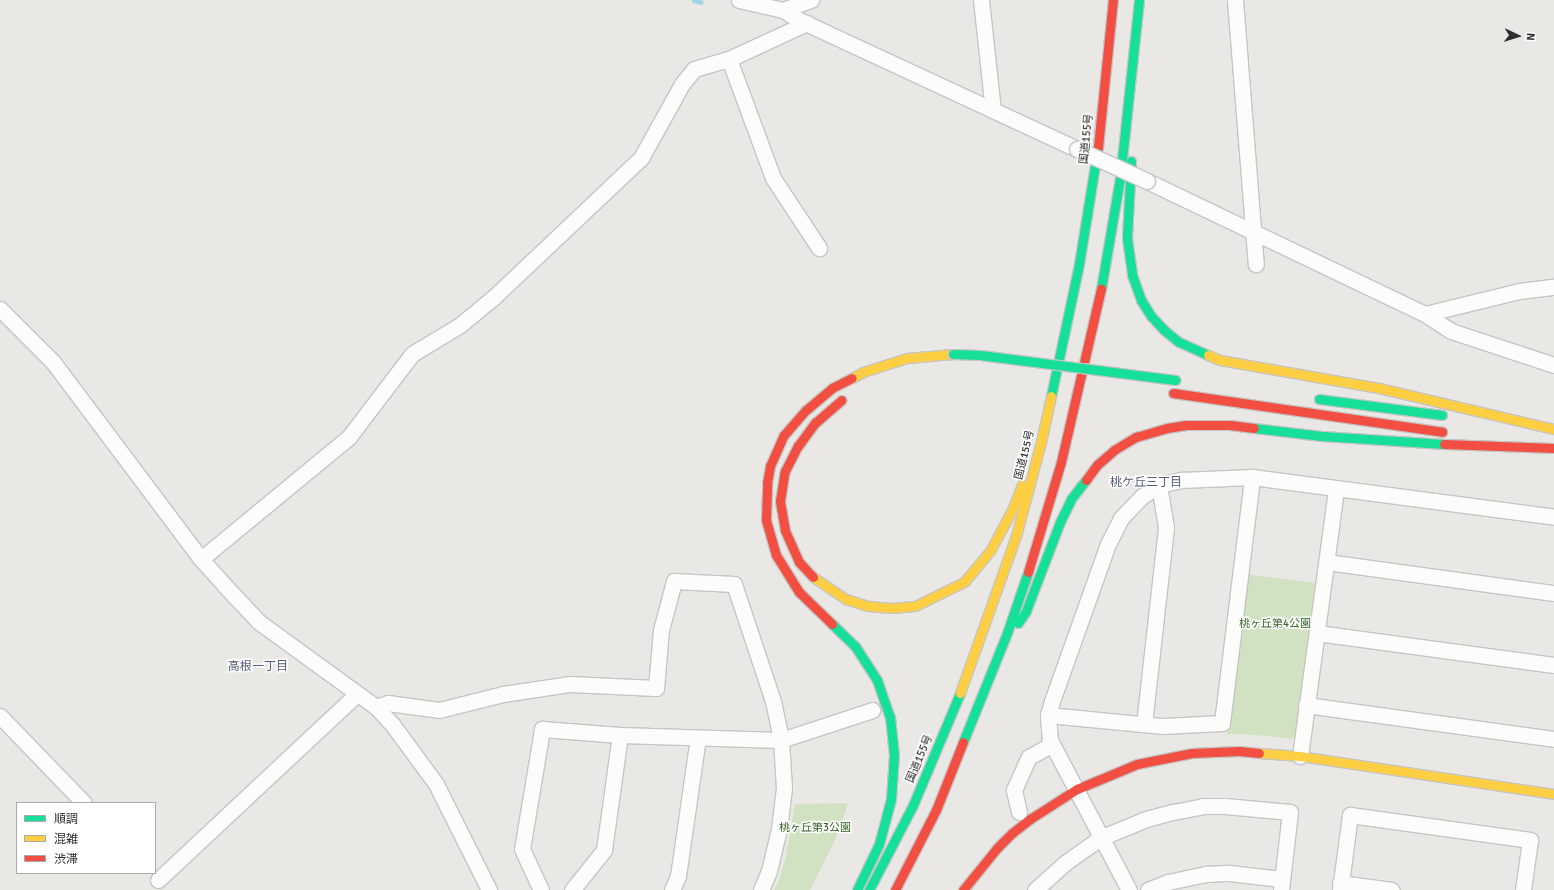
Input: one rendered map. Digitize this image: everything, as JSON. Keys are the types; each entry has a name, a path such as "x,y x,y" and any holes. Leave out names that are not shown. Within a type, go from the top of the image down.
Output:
{"main road":[{"name":"国道155号","path":"869,890 913,805 952,715 985,627 1016,536 1041,442 1079,264 1096,167 1113,0"},
{"path":"1138,2 1127,238 1132,275 1141,300 1151,316 1164,330 1179,342 1220,360 1379,388 1554,430"},
{"path":"895,890 936,810 1000,652 1038,544 1061,462 1106,265 1120,178 1138,2"},
{"path":"857,890 878,844 891,799 894,755 890,717 878,680 855,646 800,592 785,572 776,555 766,519 767,483 770,466 784,435 793,422 818,398 848,379 878,366 907,358 953,354 980,355 1179,380"},
{"path":"1042,376 1088,382"},
{"path":"1169,393 1453,433"},
{"path":"847,395 826,411 798,446 785,471 780,501 782,517 789,542 806,571 829,589 846,599 868,606 892,608 915,606 964,582 990,551 1013,508 1041,442"},
{"path":"1310,398 1452,416"},
{"path":"1467,419 1554,430"},
{"path":"1000,652 1026,611 1060,522 1071,499 1097,465 1114,450 1136,437 1179,426 1230,425 1322,436 1432,444 1554,448"},
{"path":"1468,436 1554,448"},
{"path":"964,890 980,868 1012,834 1030,819 1077,789 1137,764 1192,753 1239,751 1300,756 1554,794"}],"street":[{"path":"739,0 789,6 811,0"},
{"path":"981,0 992,110"},
{"path":"1235,0 1256,264"},
{"path":"789,6 807,23 1077,150 1147,181 1425,314 1451,331 1554,365"},
{"path":"201,559 349,437 412,354 460,326 494,297 641,158 682,84 694,69 729,59 807,23"},
{"path":"729,59 774,178 819,248"},
{"path":"1425,314 1519,291 1554,287"},
{"path":"0,309 53,362 201,559 259,622 376,707 392,724 436,784 489,890"},
{"path":"1048,715 1163,726 1222,723 1252,477"},
{"path":"1129,890 1100,838 1077,789 1050,740 1048,715 1108,544 1121,518 1140,497 1159,485 1181,480 1252,477 1554,517"},
{"path":"1144,724 1166,527 1159,485"},
{"path":"1300,756 1336,488"},
{"path":"1327,562 1554,593"},
{"path":"376,707 388,703 439,710 503,694 570,684 656,688 661,630 674,581 734,584 773,701 782,740 784,788 779,829 769,871 761,890"},
{"path":"1317,633 1554,665"},
{"path":"159,881 357,694"},
{"path":"1306,705 1554,740"},
{"path":"541,890 522,849 542,729 620,736 782,740 872,710"},
{"path":"0,716 83,802"},
{"path":"572,890 604,850 620,736"},
{"path":"672,890 678,876 698,738"},
{"path":"1019,812 1014,790 1029,757 1052,744"},
{"path":"1035,890 1064,862 1100,838 1146,819 1203,806 1243,807 1290,812 1282,885 1229,874 1207,874 1168,882 1148,890"},
{"path":"1392,890 1340,887 1350,815 1530,840 1523,890"}],"green space":[{"name":"桃ヶ丘第4公園","path":"1245,574 1317,583 1296,735 1291,739 1256,735 1227,734"},
{"name":"桃ヶ丘第3公園","path":"848,803 837,836 810,890 774,890 779,881 786,856 795,804"}],"waterway":[{"path":"694,0 701,2"}],"traffic: fast":[{"path":"1101,289 1120,178 1139,0"},
{"path":"1051,396 1079,264 1098,147"},
{"path":"1131,161 1127,238 1132,275 1141,300 1151,316 1164,330 1179,342 1208,355"},
{"path":"953,354 980,355 1175,380"},
{"path":"1319,399 1442,415"},
{"path":"1254,428 1322,436 1444,444"},
{"path":"1018,623 1026,611 1060,522 1071,499 1086,480"},
{"path":"963,742 1007,633 1028,572"},
{"path":"832,624 855,646 877,680 890,717 894,755 891,799 879,844 857,890"},
{"path":"869,890 913,805 960,693"}],"traffic: slow":[{"path":"852,378 863,372 907,358 953,354"},
{"path":"1208,355 1220,360 1379,388 1554,429"},
{"path":"960,693 1016,536 1041,442 1051,396"},
{"path":"813,577 846,599 868,606 891,608 915,606 964,582 990,551 1013,508 1022,485"},
{"path":"1259,753 1300,756 1554,794"}],"traffic: jam":[{"path":"1098,147 1113,0"},
{"path":"1028,572 1061,462 1101,289"},
{"path":"832,624 799,592 776,555 766,519 767,483 770,466 784,435 806,410 832,388 852,378"},
{"path":"1173,393 1442,432"},
{"path":"813,577 799,562 785,530 780,501 785,471 798,446 815,423 841,400"},
{"path":"1086,480 1097,465 1114,450 1136,437 1167,428 1186,425 1230,425 1254,428"},
{"path":"1444,444 1554,448"},
{"path":"895,890 936,810 963,742"},
{"path":"963,890 997,848 1012,833 1030,819 1077,789 1137,764 1192,753 1239,751 1259,753"}],"district":[{"name":"桃ケ丘三丁目","path":"1146,483"},
{"name":"高根一丁目","path":"258,667"}]}
